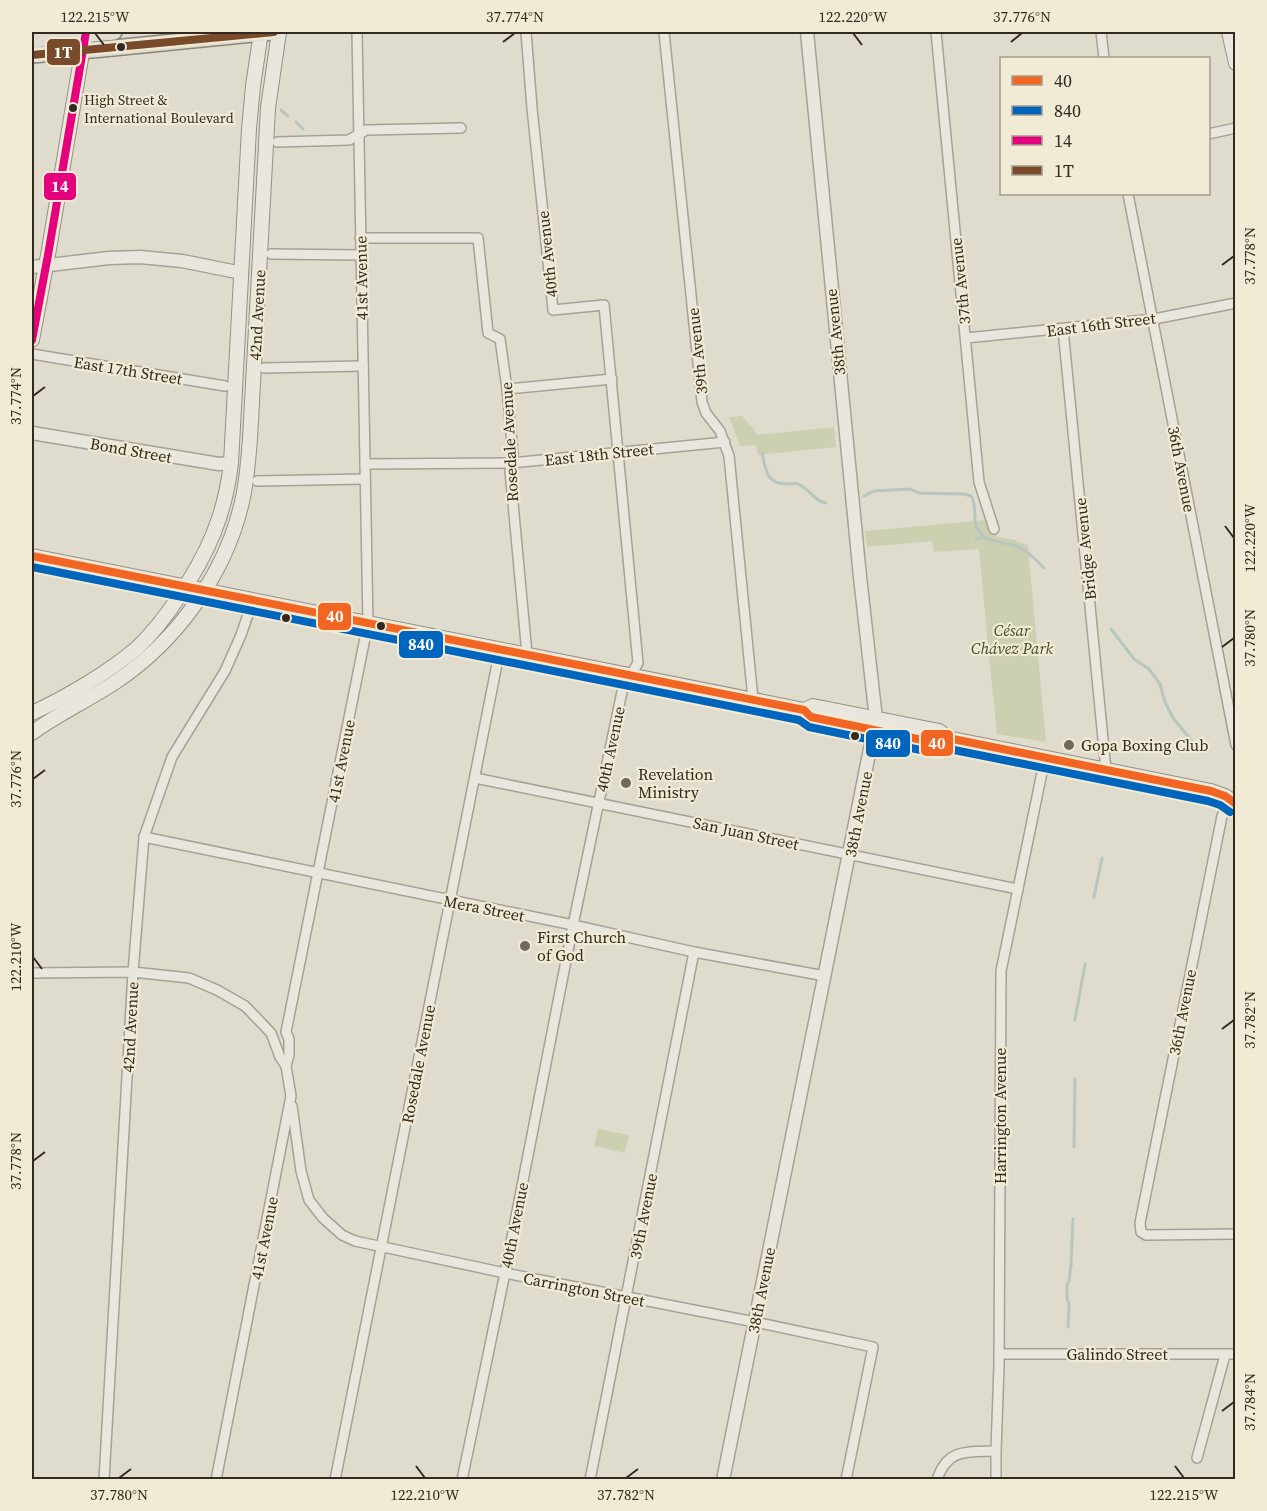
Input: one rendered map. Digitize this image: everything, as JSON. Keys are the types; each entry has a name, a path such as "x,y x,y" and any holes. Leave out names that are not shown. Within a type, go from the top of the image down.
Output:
{"main road":[{"path":"32,40 85,33 114,32"},
{"path":"32,55 269,32"},
{"name":"42nd Avenue","path":"32,712 94,679 125,658 152,633 204,557 218,525 225,502 231,464 251,107 269,32"},
{"name":"42nd Avenue","path":"60,715 118,680 149,656 176,629 213,577 238,518 246,485 250,439 268,108 269,32"},
{"path":"1229,32 1236,63"},
{"path":"32,340 85,33"},
{"path":"242,273 249,281 249,316 255,335"},
{"path":"231,464 242,458 250,439"},
{"path":"32,556 804,710 813,706 875,725 939,731 948,738 1211,791 1234,800"},
{"path":"32,728 60,715"},
{"path":"32,733 60,715"}],"street":[{"name":"41st Avenue","path":"216,1479 291,1096 286,1066 289,1039 286,1032 368,623 357,32"},
{"name":"40th Avenue","path":"462,1479 623,687 638,663 604,305 553,310 526,32"},
{"name":"39th Avenue","path":"663,32 702,402 706,413 720,431 729,456 753,699"},
{"name":"38th Avenue","path":"723,1479 875,725 807,32"},
{"name":"37th Avenue","path":"936,32 979,482 994,529"},
{"path":"1101,32 1104,57"},
{"path":"277,142 349,140 366,130 461,128"},
{"path":"1210,134 1236,128"},
{"name":"36th Avenue","path":"1128,195 1233,713 1236,745"},
{"name":"Rosedale Avenue","path":"360,238 478,238 489,333 500,339 507,389 513,455 510,471 526,654"},
{"path":"271,254 360,255"},
{"path":"32,267 109,258 140,257 182,261 242,273"},
{"name":"East 16th Street","path":"966,338 1154,319 1236,303"},
{"name":"Bridge Avenue","path":"1064,329 1106,770"},
{"name":"East 17th Street","path":"32,354 225,386"},
{"path":"264,368 363,366"},
{"path":"507,389 612,379"},
{"name":"Bond Street","path":"32,433 219,464 231,464"},
{"name":"East 18th Street","path":"365,464 511,462 725,442"},
{"path":"257,481 365,479"},
{"name":"42nd Avenue","path":"104,1479 133,972 144,837 172,757 225,671 253,600"},
{"name":"Rosedale Avenue","path":"335,1479 500,649"},
{"name":"Harrington Avenue","path":"996,1479 1001,971 1045,758"},
{"name":"San Juan Street","path":"475,778 1018,889"},
{"name":"36th Avenue","path":"1234,800 1222,816 1140,1223 1141,1232 1146,1235 1236,1234"},
{"name":"Mera Street","path":"144,837 694,952 825,976"},
{"name":"39th Avenue","path":"590,1479 694,952"},
{"path":"32,973 133,972 189,978 245,1006 271,1033 286,1066"},
{"path":"271,1033 286,1032"},
{"name":"Carrington Street","path":"291,1096 300,1162 309,1200 323,1218 342,1235 355,1241 873,1347 846,1479"},
{"path":"279,1158 300,1162"},
{"name":"Galindo Street","path":"999,1354 1236,1354"},
{"path":"1197,1458 1225,1354"},
{"path":"937,1479 946,1460 955,1454 996,1450"}],"green space":[{"path":"742,416 757,435 834,427 836,447 758,455 756,445 740,446 729,417"},
{"name":"César Chávez Park","path":"986,520 998,537 1015,540 1028,546 1046,742 997,734 979,549 934,552 932,541 867,547 865,531"},
{"path":"598,1129 629,1135 625,1153 594,1146"}],"waterway":[{"path":"281,110 288,116"},
{"path":"296,122 303,129"},
{"path":"762,453 772,480 782,484 798,484 816,499 826,503"},
{"path":"864,496 874,491 910,489 919,493 971,496 977,528 981,534 986,538 1023,549 1044,568"},
{"path":"976,539 984,537"},
{"path":"1111,629 1134,659 1149,669 1160,684 1173,718 1204,752"},
{"path":"1094,897 1102,858"},
{"path":"1075,1020 1085,964"},
{"path":"1074,1147 1075,1079"},
{"path":"1068,1327 1067,1285 1071,1265 1073,1219"}],"transit line":[{"name":"14","path":"32,340 86,32"},
{"name":"1T","path":"32,55 274,32"},
{"name":"40","path":"32,556 804,710 811,717 937,743 948,738 1211,791 1225,796 1236,804"},
{"name":"840","path":"32,567 799,720 809,727 935,753 949,749 1208,801 1230,812"}],"place":[{"name":"High Street & International Boulevard","path":"73,108"},
{"name":"Gopa Boxing Club","path":"1069,745"},
{"name":"Revelation Ministry","path":"626,783"},
{"name":"First Church of God","path":"525,946"}]}
